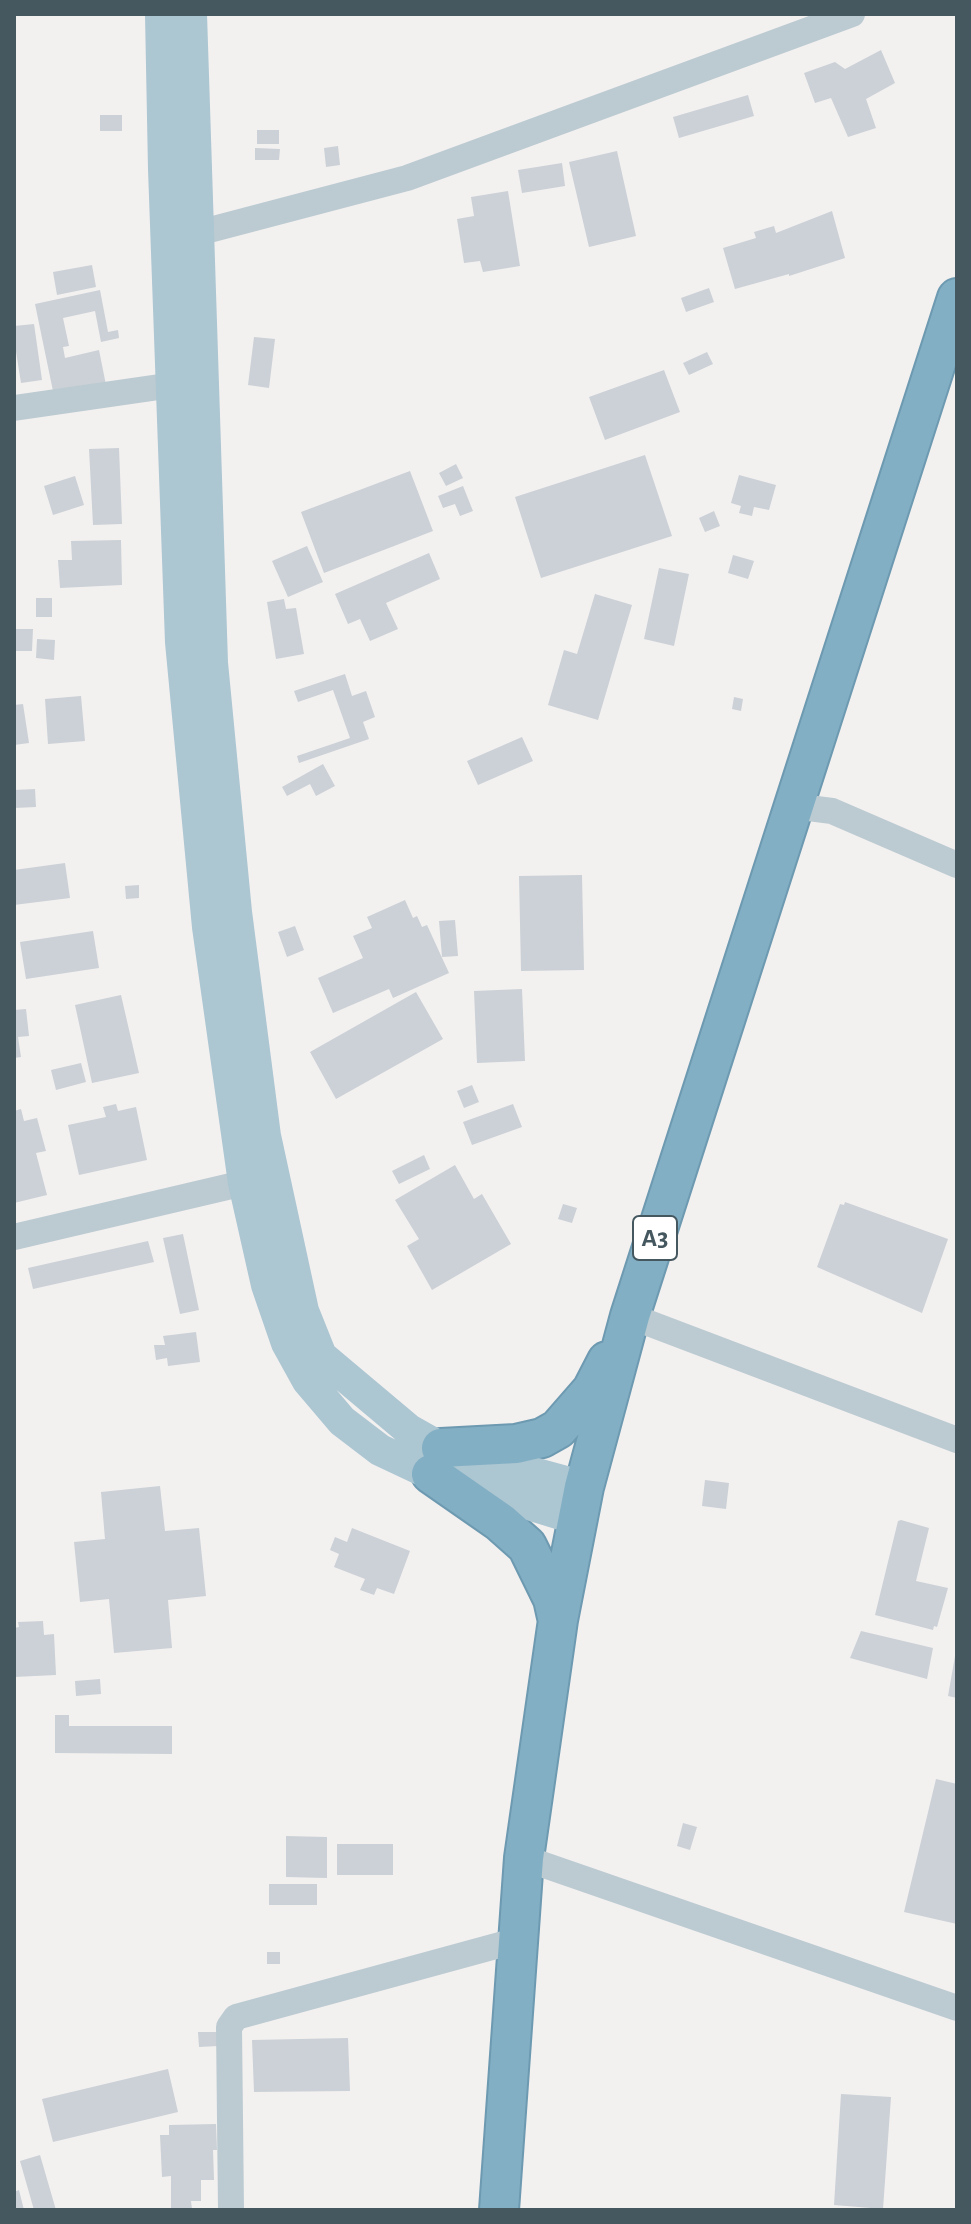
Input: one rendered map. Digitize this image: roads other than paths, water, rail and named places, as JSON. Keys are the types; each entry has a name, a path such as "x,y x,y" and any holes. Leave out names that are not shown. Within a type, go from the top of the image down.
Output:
{"highway":[{"name":"A3","path":"499,2210 524,1858 558,1620 581,1503 630,1316 793,806 947,360 957,298"},
{"path":"436,1461 542,1438 558,1429 592,1390 630,1316"},
{"path":"436,1461 527,1546 553,1599 558,1620"}],"main road":[{"path":"161,14 181,642 208,927 244,1183 267,1285 287,1343 308,1381 342,1421 380,1450 436,1461 581,1503"},
{"path":"191,14 212,663 236,912 265,1136 303,1311 321,1356 409,1430 436,1461"}],"street":[{"path":"198,233 407,178 852,14"},
{"path":"14,408 173,385"},
{"path":"793,806 832,811 957,865"},
{"path":"14,1237 244,1183"},
{"path":"630,1316 957,1440"},
{"path":"524,1858 957,2008"},
{"path":"231,2210 229,2027 236,2017 518,1940"}]}
